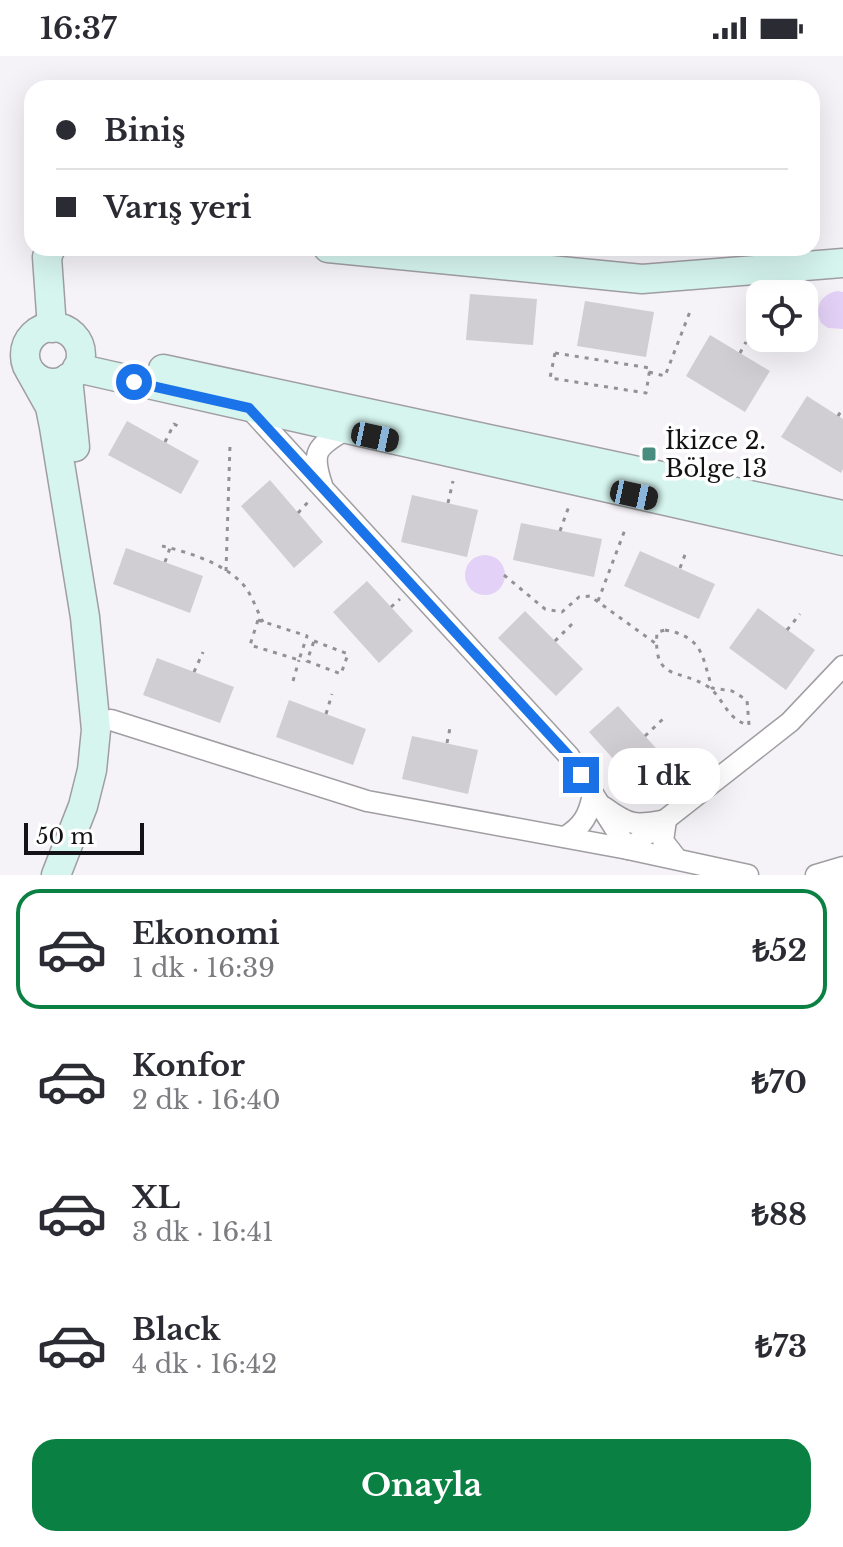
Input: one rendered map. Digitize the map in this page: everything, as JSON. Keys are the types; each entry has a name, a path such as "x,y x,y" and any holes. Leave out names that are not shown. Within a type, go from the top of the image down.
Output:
{"main road":[{"path":"47,256 52,328"},
{"path":"409,256 642,279 843,263"},
{"path":"56,875 83,806 92,770 96,730 85,617 54,427 50,407 26,364 26,346 38,331 52,328 65,330 72,335 111,720 111,744 103,798 74,875"},
{"path":"31,373 46,382 56,383 75,366"},
{"path":"75,366 345,430 843,541"},
{"path":"75,366 843,515"}],"street":[{"path":"249,408 569,756 628,849"},
{"path":"323,489 315,463 318,452 328,440 345,430"},
{"path":"628,849 790,722 843,666"},
{"path":"111,720 367,801 628,849 748,875"},
{"path":"565,837 577,830 597,799"},
{"path":"597,799 620,819 639,825 666,820"},
{"path":"666,820 663,841 677,859"},
{"path":"816,875 843,867"}],"path":[{"path":"649,372 665,376 691,309"},
{"path":"740,353 746,342"},
{"path":"555,353 650,368 649,372 646,393 550,378 555,353"},
{"path":"838,416 843,408"},
{"path":"165,442 174,424 180,427"},
{"path":"226,571 230,445"},
{"path":"448,503 453,481"},
{"path":"560,531 569,506"},
{"path":"598,601 626,527"},
{"path":"162,546 226,571 243,585 263,622"},
{"path":"165,562 170,548"},
{"path":"680,568 686,552"},
{"path":"504,575 545,609 562,612 585,595 598,601 656,643 661,663 672,674 706,685 733,717 749,725 747,700 732,691 712,688 704,658 694,642 680,633 665,630 657,632 656,643"},
{"path":"787,630 800,614"},
{"path":"293,681 307,636 258,620 250,645 299,660"},
{"path":"555,641 573,623"},
{"path":"314,641 348,654 341,674 307,661 311,651 314,641"},
{"path":"303,648 311,651"},
{"path":"194,672 203,652"},
{"path":"326,714 332,694"},
{"path":"645,736 663,719"},
{"path":"447,743 450,728"}],"shaded area":[{"path":"837,291 843,292 843,329 828,328 819,317 820,302"},
{"path":"485,555 499,561 505,575 499,589 485,595 471,589 465,575 471,561"}],"building":[{"path":"470,294 537,299 533,345 466,340"},
{"path":"585,301 654,312 646,357 577,346"},
{"path":"710,335 770,371 745,412 686,376"},
{"path":"807,396 843,419 841,473 781,437"},
{"path":"127,421 199,461 181,494 108,455"},
{"path":"270,480 323,542 294,568 241,506"},
{"path":"412,495 478,510 467,557 401,542"},
{"path":"521,523 602,539 594,577 513,560"},
{"path":"126,548 203,576 190,613 113,584"},
{"path":"640,551 715,584 699,619 624,586"},
{"path":"367,581 413,631 379,663 333,612"},
{"path":"758,608 815,650 786,690 729,648"},
{"path":"525,611 583,669 556,696 498,638"},
{"path":"157,658 234,687 220,723 143,695"},
{"path":"289,700 366,729 353,765 276,737"},
{"path":"618,706 673,767 644,793 589,732"},
{"path":"412,736 478,750 468,794 402,779"}],"place":[{"name":"İkizce 2. Bölge 13","path":"649,454"}],"route":[{"path":"134,382 249,408 569,756 581,775"}]}
